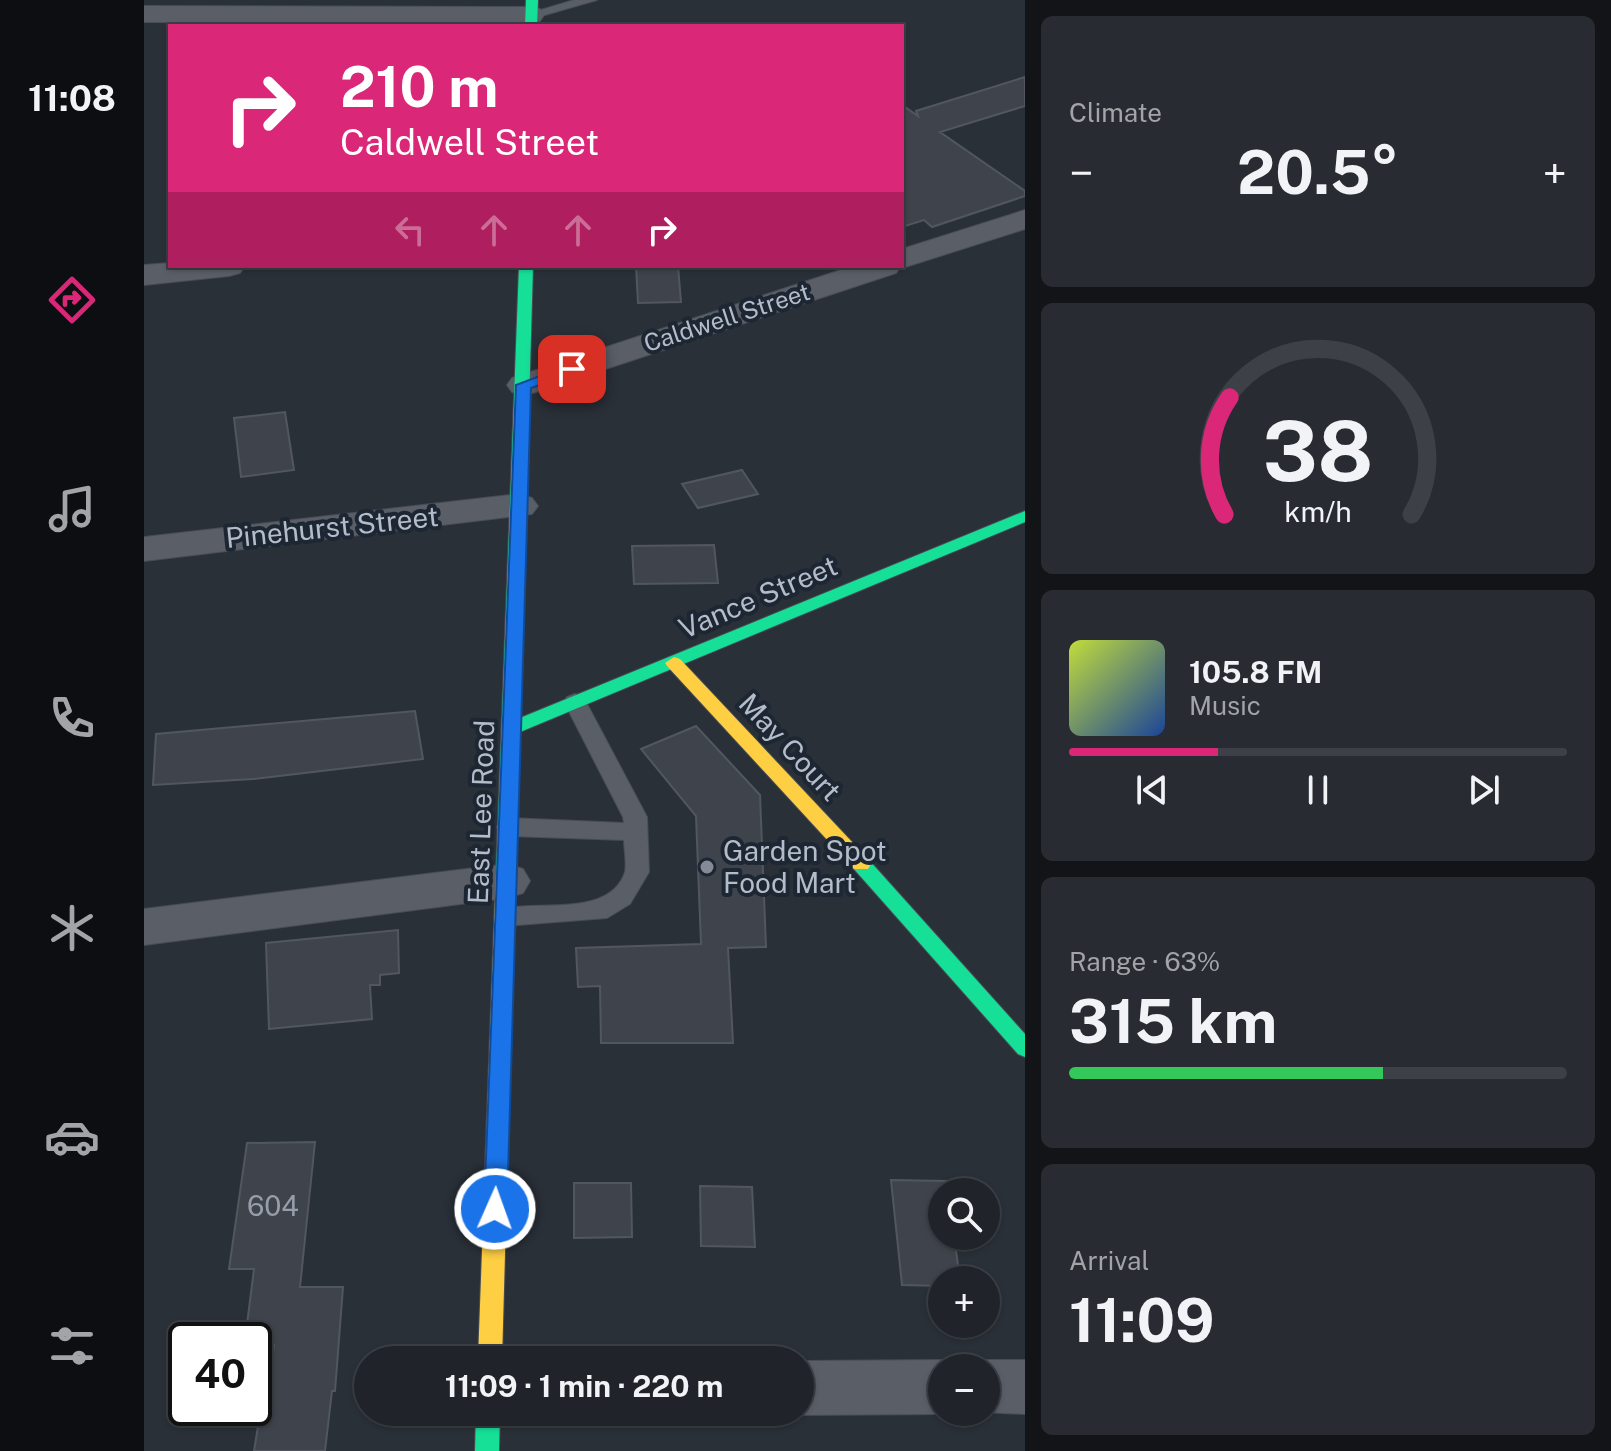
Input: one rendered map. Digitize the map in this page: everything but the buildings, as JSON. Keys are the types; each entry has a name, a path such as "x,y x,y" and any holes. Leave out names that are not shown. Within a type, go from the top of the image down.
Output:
{"street":[{"path":"144,14 464,20 531,14"},
{"path":"904,259 1025,219"},
{"path":"144,275 210,268"},
{"name":"East Lee Road","path":"490,1346 526,268"},
{"name":"Caldwell Street","path":"524,385 879,268"},
{"name":"Pinehurst Street","path":"144,549 519,506"},
{"name":"Vance Street","path":"513,728 1025,516"},
{"name":"May Court","path":"674,663 899,905 1025,1048"},
{"path":"144,927 506,899"},
{"path":"814,1388 928,1387"},
{"path":"1000,1387 1025,1387"},
{"path":"487,1451 488,1426"}],"lane":[{"path":"531,14 590,0"},
{"path":"506,899 598,911 622,897 637,872 635,817 575,702"},
{"path":"509,827 636,832"}],"traffic: fast":[{"path":"531,24 532,0"},
{"path":"505,899 526,268"},
{"path":"513,728 1025,516"},
{"path":"861,864 1025,1048"},
{"path":"487,1451 488,1426"}],"traffic: slow":[{"path":"674,663 861,864"},
{"path":"490,1346 505,899"}],"place":[{"name":"Garden Spot Food Mart","path":"707,867"}],"route":[{"path":"495,1209 524,385 572,369"}]}
